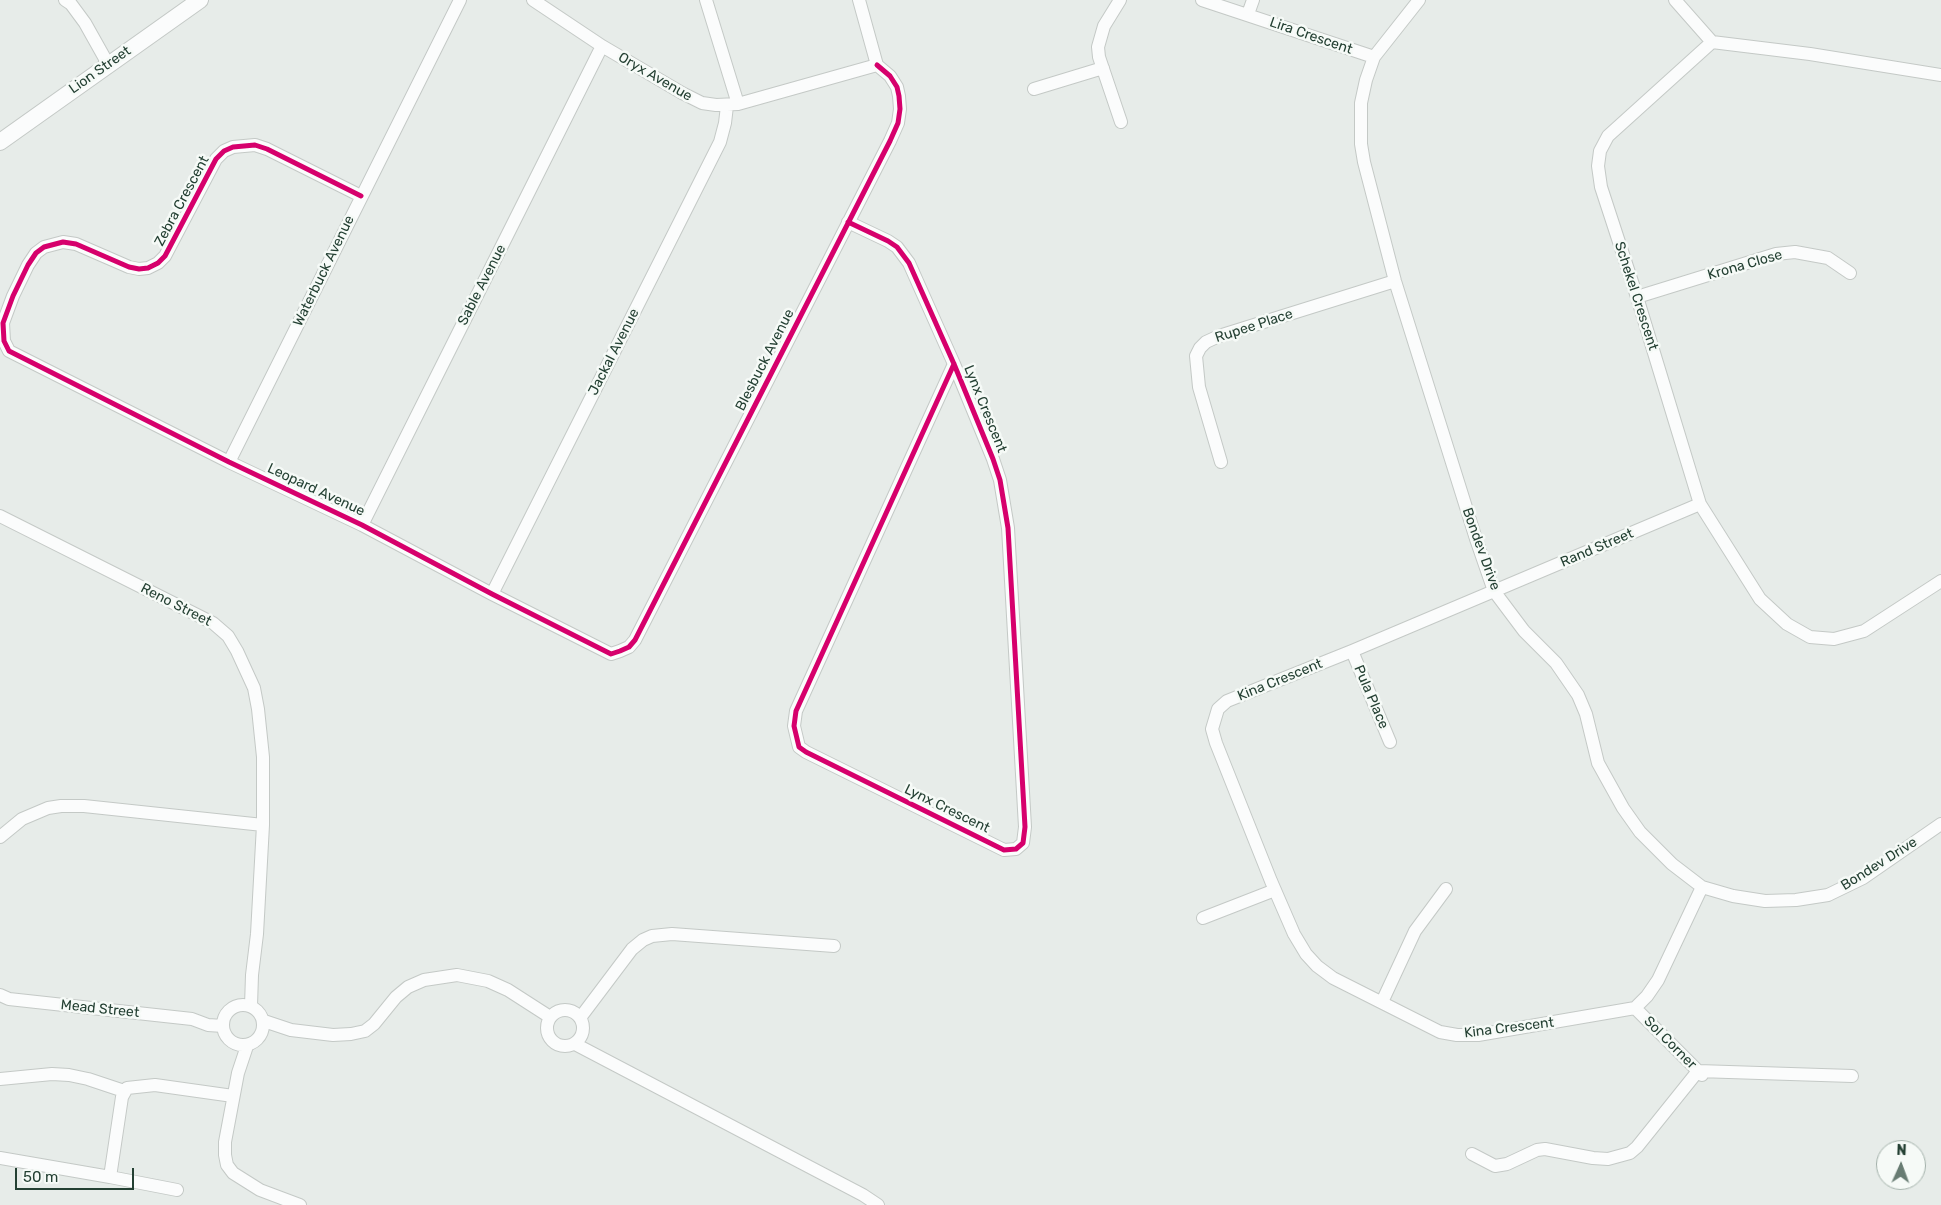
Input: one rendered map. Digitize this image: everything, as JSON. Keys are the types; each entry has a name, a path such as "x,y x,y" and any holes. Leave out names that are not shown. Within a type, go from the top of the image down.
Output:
{"street":[{"path":"65,0 71,4 85,23 108,64"},
{"name":"Lion Street","path":"0,142 200,0"},
{"name":"Waterbuck Avenue","path":"229,462 460,0"},
{"name":"Oryx Avenue","path":"533,0 602,46 682,94 702,103 732,105 877,65"},
{"path":"706,0 732,105"},
{"path":"859,0 877,65"},
{"path":"1120,0 1100,38 1098,47 1121,122"},
{"name":"Lira Crescent","path":"1202,0 1374,57"},
{"path":"1248,14 1253,0"},
{"name":"Bondev Drive","path":"1419,0 1374,57 1366,80 1361,103 1361,144 1364,162 1395,281 1494,591 1524,631 1556,663 1578,696 1586,714 1598,763 1623,808 1640,832 1672,864 1702,887 1733,896 1765,901 1796,900 1828,895 1862,878 1939,829"},
{"path":"1675,0 1712,42 1810,54 1941,75"},
{"name":"Schekel Crescent","path":"1712,42 1608,136 1600,150 1598,166 1601,187 1638,297 1700,504 1760,599 1787,624 1810,637 1834,639 1864,631 1941,581"},
{"name":"Sable Avenue","path":"362,525 602,46"},
{"name":"Blesbuck Avenue","path":"611,654 628,647 636,640 890,141 898,123 900,109 896,87 890,76 877,65"},
{"path":"1034,89 1103,68"},
{"name":"Jackal Avenue","path":"492,594 720,142 732,105"},
{"name":"Zebra Crescent","path":"9,351 3,333 3,323 17,288 36,253 44,247 63,242 76,244 129,267 148,268 158,263 165,256 216,159 232,146 255,146 267,149 361,196"},
{"name":"Lynx Crescent","path":"848,222 888,241 903,254 916,278 954,364 1000,480 1006,520 1025,827 1023,843 1016,849 1004,850 806,752 799,746 794,726 796,711 954,364"},
{"name":"Krona Close","path":"1638,297 1776,254 1795,252 1828,258 1850,273"},
{"name":"Rupee Place","path":"1221,462 1199,387 1196,356 1200,348 1206,342 1219,336 1395,281"},
{"name":"Leopard Avenue","path":"9,351 229,462 362,525 611,654"},
{"name":"Rand Street","path":"1494,591 1700,504"},
{"name":"Reno Street","path":"0,516 213,623 228,636 247,672 254,688 258,709 262,756 263,825 256,934 252,975 246,1006"},
{"name":"Kina Crescent","path":"1494,591 1227,701 1218,709 1214,718 1212,729 1216,743 1294,934 1316,966 1333,978 1440,1032 1457,1035 1478,1035 1635,1008"},
{"name":"Pula Place","path":"1352,651 1390,742"},
{"path":"0,837 22,819 48,808 61,806 84,806 263,825"},
{"path":"1635,1008 1647,996 1658,980 1702,887"},
{"path":"1382,1002 1416,932 1446,888"},
{"path":"1203,918 1275,890"},
{"path":"580,1018 632,949 643,940 652,936 672,934 834,946"},
{"path":"263,1026 333,1035 364,1031 374,1024 396,997 408,987 424,980 457,975 488,981 508,990 550,1017"},
{"name":"Mead Street","path":"3,1000 192,1019 208,1025 223,1022"},
{"path":"246,1006 259,1012 263,1026 255,1043 241,1045 226,1037 223,1022 230,1009 246,1006"},
{"name":"Sol Corner","path":"1635,1008 1702,1074"},
{"path":"565,1010 576,1014 580,1018 583,1029 580,1040 575,1044 563,1047 551,1041 546,1029 550,1017 565,1010"},
{"path":"575,1044 863,1195 878,1205"},
{"path":"241,1045 238,1074 225,1142 225,1155 228,1165 233,1173 252,1186 300,1205"},
{"path":"0,1079 52,1074 88,1079 124,1091"},
{"path":"1472,1154 1495,1166 1508,1164 1537,1150 1545,1149 1608,1159 1630,1153 1637,1147 1702,1074 1852,1076"},
{"path":"110,1177 124,1091 127,1088 140,1085 155,1085 233,1096"},
{"path":"0,1158 176,1190"}],"cycle path":[{"path":"361,196 267,149 255,145 233,147 224,151 216,159 165,256 158,263 148,268 129,267 76,244 63,242 44,247 36,253 13,296 3,323 4,341 9,351 229,462 362,525 611,654 629,647 635,640 890,141 898,123 899,96 897,87 890,76 877,65"},
{"path":"848,222 897,247 909,263 954,364 1000,480 1008,528 1025,827 1023,843 1016,849 1004,850 806,752 799,747 794,726 796,711 954,364"}]}
